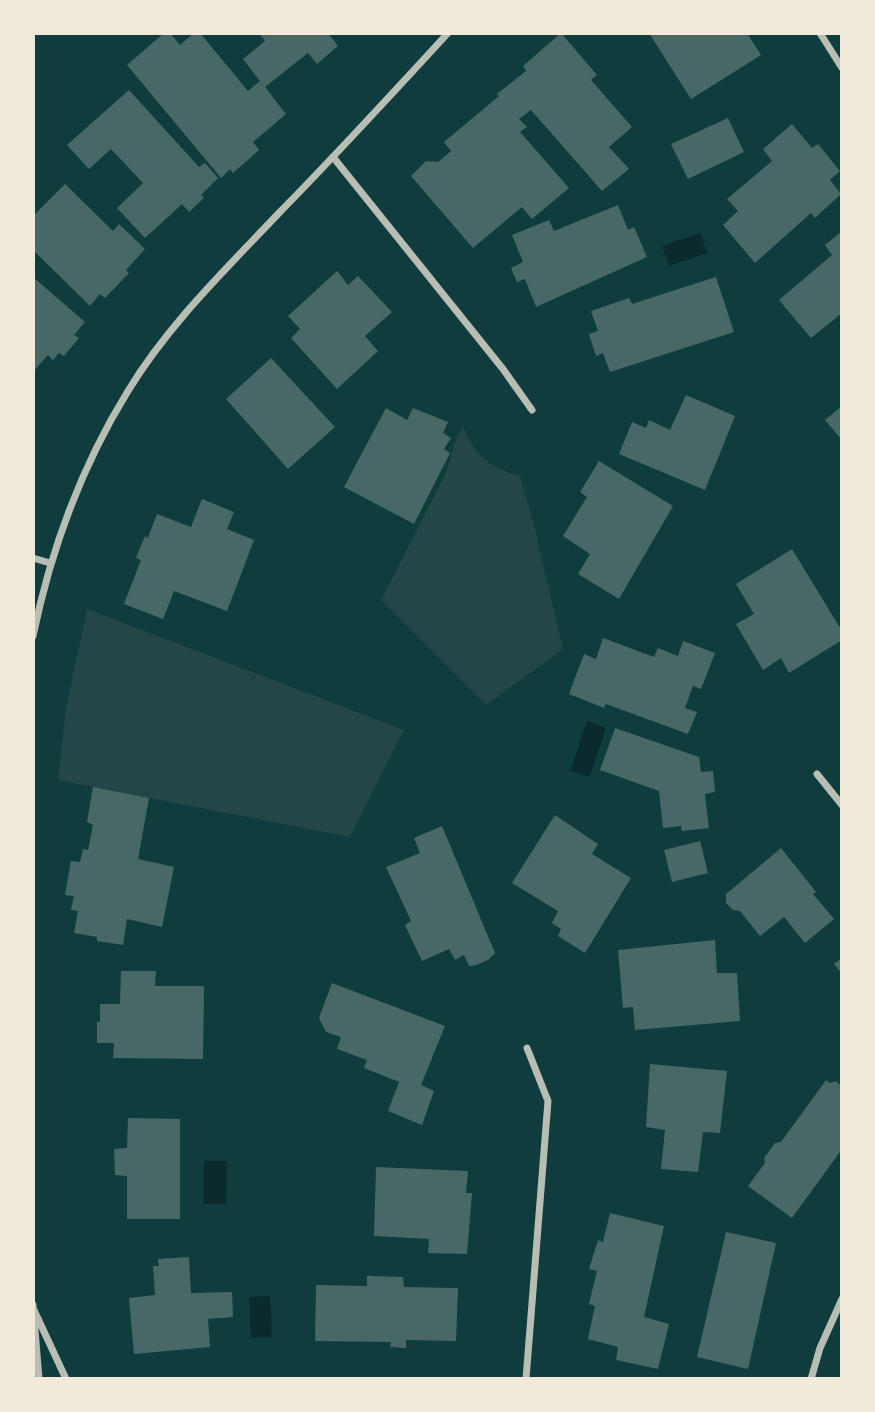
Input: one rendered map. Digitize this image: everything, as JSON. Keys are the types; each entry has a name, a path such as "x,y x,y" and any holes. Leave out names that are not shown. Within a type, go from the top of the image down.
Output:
{"street":[{"path":"33,636 50,563 68,511 106,428 143,367 192,306 448,33"},
{"path":"820,33 842,68"},
{"path":"333,157 503,369 532,410"},
{"path":"33,558 50,563"},
{"path":"817,774 842,805"},
{"path":"526,1379 548,1101 527,1048"},
{"path":"811,1379 820,1348 842,1299"},
{"path":"34,1307 39,1379"},
{"path":"34,1307 66,1379"}],"shaded area":[{"path":"700,233 707,253 669,266 662,246"},
{"path":"463,426 472,445 484,459 500,469 520,476 563,649 486,705 381,600 446,473 457,436"},
{"path":"87,609 404,730 350,837 58,780 66,708"},
{"path":"587,721 606,728 589,777 570,771"},
{"path":"204,1161 227,1161 226,1204 203,1204"},
{"path":"270,1296 272,1337 251,1338 249,1297"}],"building":[{"path":"164,33 170,33 180,45 194,33 200,33 248,91 260,81 243,59 265,41 259,33 328,33 338,46 317,64 308,53 265,87 286,114 253,142 259,150 233,173 230,169 221,178 127,65"},
{"path":"561,33 597,75 591,80 632,127 609,147 629,169 602,191 531,110 519,119 527,127 520,132 569,188 532,219 522,207 473,248 411,176 426,161 438,162 451,151 444,142 526,71 523,66"},
{"path":"649,33 747,33 761,55 691,99"},
{"path":"129,90 199,167 205,163 218,178 201,195 204,198 189,212 182,204 145,238 117,208 143,183 111,149 89,169 67,145"},
{"path":"728,118 744,152 688,179 671,144"},
{"path":"792,124 812,148 818,144 840,171 830,180 841,194 815,218 811,213 755,263 723,225 738,211 727,199 772,161 763,149"},
{"path":"65,184 113,231 119,224 145,249 126,270 129,273 105,298 100,294 90,306 33,250 33,216"},
{"path":"618,205 628,230 634,227 647,257 536,307 525,279 517,282 511,268 523,262 512,235 549,220 554,231"},
{"path":"842,231 842,313 811,338 779,300 832,255 825,245"},
{"path":"337,271 348,285 358,276 392,312 365,336 378,351 337,389 291,338 300,329 288,316"},
{"path":"33,277 85,322 74,335 79,338 64,356 59,353 53,360 48,355 33,372"},
{"path":"716,277 734,332 610,372 603,353 596,356 589,334 598,331 591,311 629,298 632,304"},
{"path":"271,358 335,427 288,469 226,399"},
{"path":"686,395 735,416 705,490 619,454 632,422 646,428 649,420 670,430"},
{"path":"842,406 842,440 825,420"},
{"path":"386,408 407,420 413,408 448,422 443,433 451,438 444,449 450,453 414,524 344,487"},
{"path":"599,461 673,506 619,599 578,574 590,554 563,536 587,497 580,492"},
{"path":"202,499 234,512 227,529 254,540 227,611 174,591 163,619 124,604 141,560 136,558 145,536 148,538 157,514 191,527"},
{"path":"792,549 842,631 842,640 789,673 781,658 763,670 736,624 754,614 736,584"},
{"path":"603,638 654,657 658,648 678,656 683,641 715,653 701,689 693,686 685,708 697,712 688,734 606,704 604,708 569,694 584,654 596,659"},
{"path":"615,728 699,757 701,772 713,771 715,792 705,794 709,828 682,831 681,826 663,828 659,791 600,770"},
{"path":"93,787 149,798 138,859 174,867 162,927 127,919 123,945 97,941 97,937 74,933 78,911 71,910 74,896 65,895 71,861 80,862 83,849 88,850 93,825 87,822"},
{"path":"555,815 598,844 592,854 631,878 585,953 558,936 561,929 552,923 558,911 512,883"},
{"path":"442,826 495,953 488,960 476,965 469,966 464,955 455,960 449,949 422,961 405,925 411,921 386,867 420,853 414,838"},
{"path":"700,841 708,873 672,882 664,850"},
{"path":"781,848 834,919 805,943 784,917 760,936 740,911 733,910 726,903 726,894"},
{"path":"715,940 717,973 737,973 740,1021 635,1030 633,1007 623,1008 618,950"},
{"path":"842,958 842,974 834,964"},
{"path":"121,971 156,971 155,986 204,986 203,1059 113,1058 114,1043 97,1043 100,1004 120,1004"},
{"path":"332,983 445,1026 421,1085 434,1091 422,1125 388,1111 399,1082 364,1068 367,1060 337,1049 341,1037 326,1032 319,1018"},
{"path":"650,1064 727,1071 720,1133 703,1132 698,1172 661,1169 665,1130 646,1127"},
{"path":"826,1080 830,1083 836,1081 842,1087 842,1149 792,1218 748,1186 765,1163 764,1158 775,1143 781,1142"},
{"path":"128,1118 180,1119 180,1219 127,1219 127,1176 115,1175 114,1149 127,1148"},
{"path":"376,1167 468,1171 466,1193 472,1193 467,1254 428,1253 429,1239 374,1236"},
{"path":"610,1213 664,1226 644,1317 669,1324 658,1369 616,1360 618,1347 588,1339 595,1306 589,1304 597,1271 589,1269 598,1240 603,1242"},
{"path":"726,1232 776,1243 748,1369 697,1357"},
{"path":"189,1257 191,1293 232,1292 233,1317 208,1319 210,1347 134,1354 129,1298 155,1295 153,1266 159,1266 158,1259"},
{"path":"367,1276 403,1277 404,1287 458,1288 456,1341 406,1340 406,1348 390,1347 391,1342 315,1341 316,1285 367,1286"}]}
